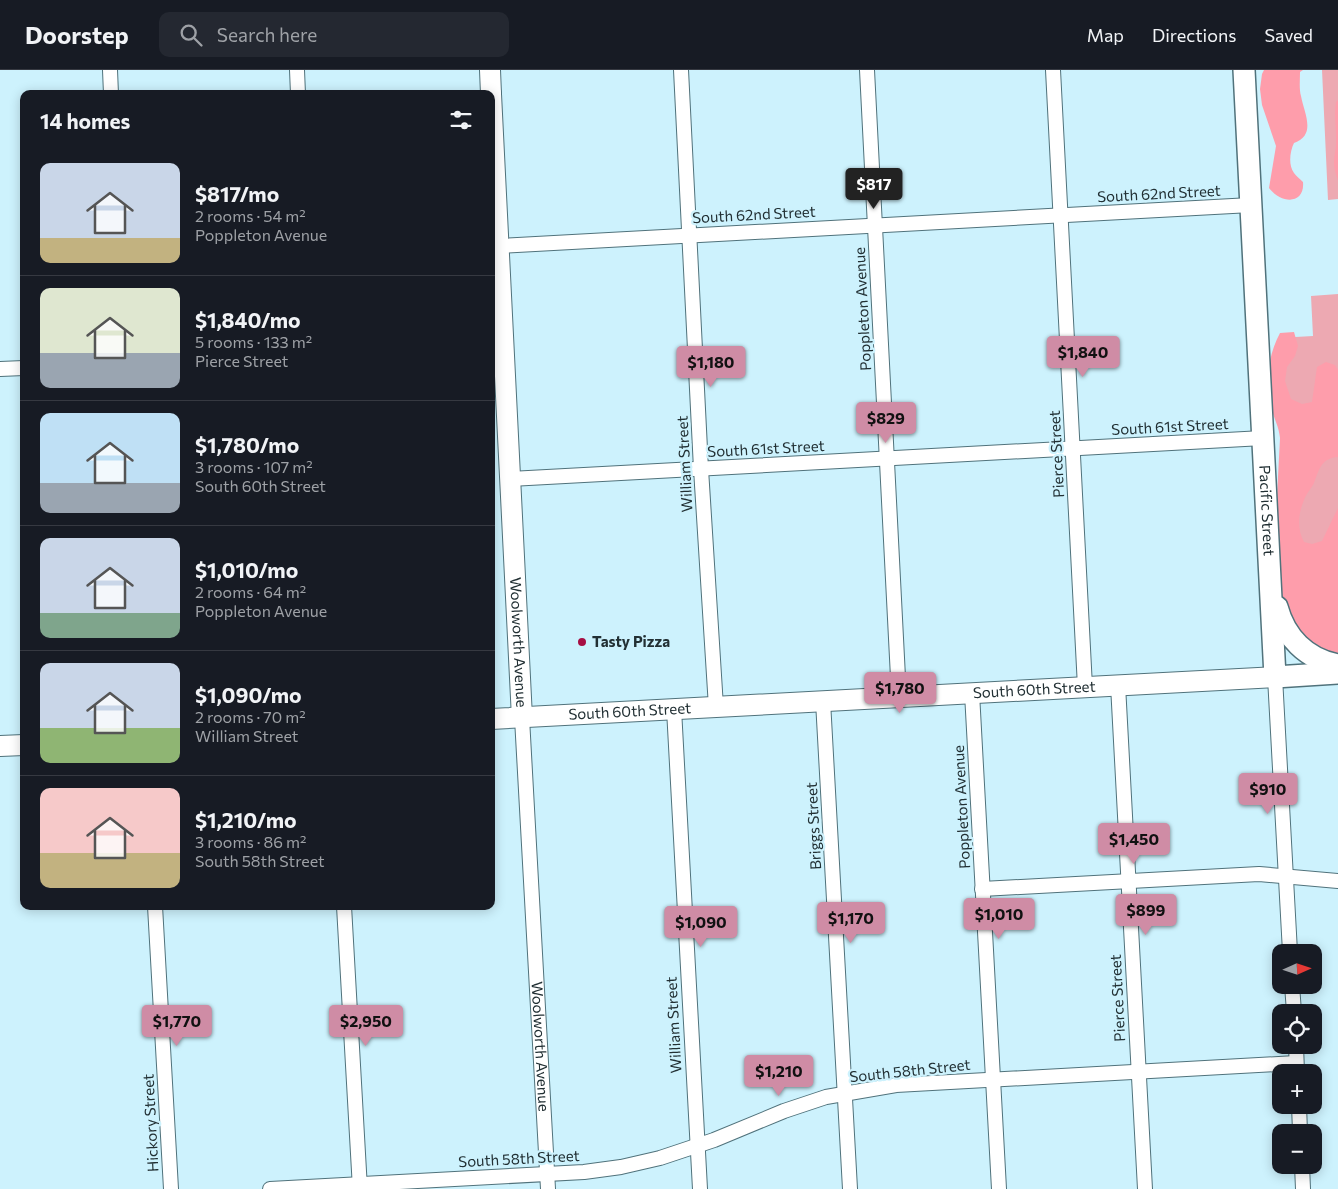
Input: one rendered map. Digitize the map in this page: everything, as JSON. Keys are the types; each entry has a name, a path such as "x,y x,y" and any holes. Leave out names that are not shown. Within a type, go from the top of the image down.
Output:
{"main road":[{"name":"Woolworth Avenue","path":"490,70 491,90"},
{"name":"Pacific Street","path":"1244,70 1275,677"},
{"name":"Woolworth Avenue","path":"495,185 499,246 497,342 510,479 522,718"},
{"path":"1271,585 1279,616 1290,636 1307,653 1322,661 1338,665"},
{"name":"South 60th Street","path":"495,719 1338,673"},
{"path":"0,746 20,745"}],"street":[{"path":"110,70 111,90"},
{"path":"297,70 298,90"},
{"name":"William Street","path":"681,70 701,468 716,707"},
{"name":"Poppleton Avenue","path":"867,70 899,697"},
{"name":"Pierce Street","path":"1054,70 1085,687"},
{"name":"South 62nd Street","path":"499,246 875,224 1251,206"},
{"path":"0,369 20,368"},
{"name":"South 61st Street","path":"510,479 1263,438"},
{"name":"Pacific Street","path":"1275,677 1290,944"},
{"name":"Pierce Street","path":"1118,685 1145,1189"},
{"name":"Poppleton Avenue","path":"972,693 999,1189"},
{"name":"Briggs Street","path":"823,701 850,1189"},
{"name":"William Street","path":"674,709 700,1189"},
{"name":"Woolworth Avenue","path":"522,718 548,1189"},
{"path":"982,889 1259,874 1338,881"},
{"name":"Hickory Street","path":"154,910 171,1189"},
{"path":"344,910 360,1186"},
{"name":"South 58th Street","path":"270,1189 360,1186 584,1172 621,1167 660,1158 697,1146 784,1111 826,1097 896,1085 1138,1072 1272,1069"},
{"path":"1302,1174 1303,1189"}],"shaded area":[{"path":"1264,70 1303,70 1300,72 1300,90 1307,129 1305,135 1294,143 1290,158 1292,170 1303,182 1303,190 1300,195 1291,200 1280,197 1269,188 1276,146 1262,105 1260,89"},
{"path":"1322,70 1338,70 1338,199 1328,200"},
{"path":"1338,100 1338,180 1334,163 1336,143 1335,106"},
{"path":"1338,294 1338,648 1303,633 1278,338 1313,336 1311,296"},
{"path":"1294,332 1298,346 1295,356 1287,367 1285,381 1291,399 1302,404 1312,402 1317,367 1326,362 1335,365 1338,370 1338,457 1324,462 1305,498 1300,511 1299,521 1300,532 1304,542 1312,544 1322,541 1338,508 1338,654 1322,654 1308,645 1282,606 1275,535 1280,438 1269,399 1268,379 1270,360 1280,333"}],"place":[{"name":"Tasty Pizza","path":"582,642"}]}
